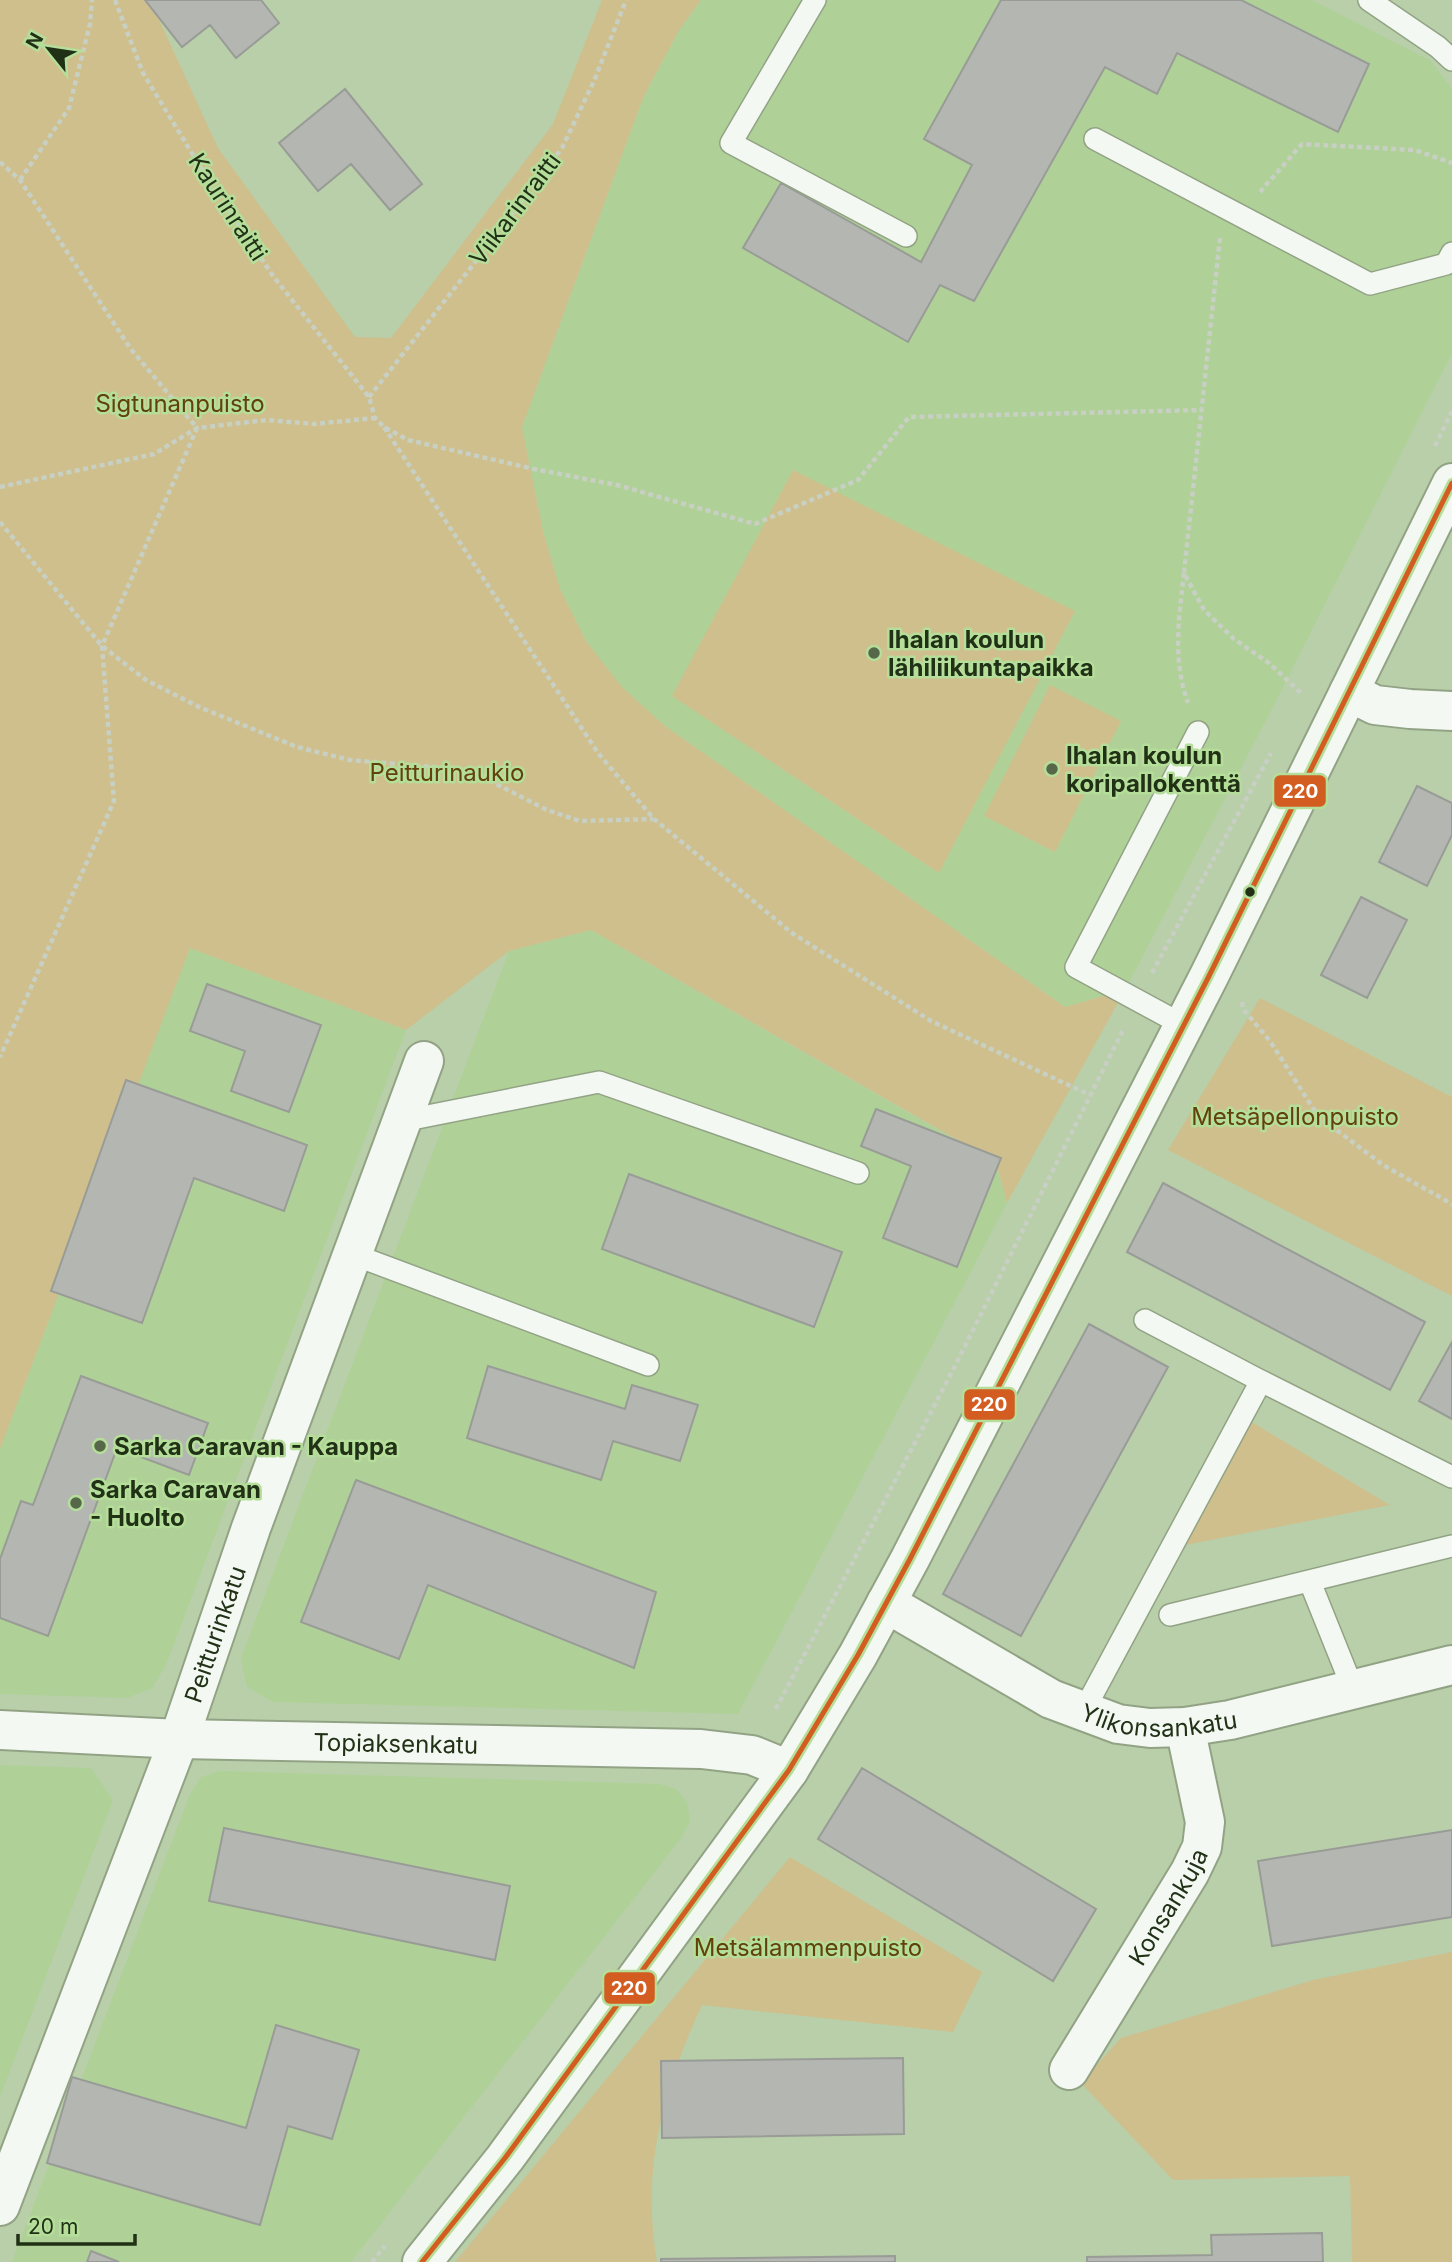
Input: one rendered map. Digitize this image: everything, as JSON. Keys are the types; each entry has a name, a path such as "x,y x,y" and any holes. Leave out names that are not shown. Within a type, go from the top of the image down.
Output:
{"street":[{"path":"422,2262 505,2158 789,1770 886,1603 1209,976 1452,483"},
{"path":"1349,692 1375,705 1452,710"},
{"name":"Peitturinkatu","path":"0,2206 179,1739 251,1528 424,1060"},
{"name":"Ylikonsankatu","path":"886,1603 1051,1699 1118,1724 1150,1728 1185,1727 1230,1720 1452,1665"},
{"name":"Konsankuja","path":"1069,2070 1191,1872 1202,1847 1205,1822 1185,1727"},
{"name":"Topiaksenkatu","path":"0,1730 179,1739 701,1749 752,1755 789,1770"}],"lane":[{"path":"815,0 732,143 906,236"},
{"path":"1369,0 1452,60"},
{"path":"1095,139 1370,284 1446,264 1452,253"},
{"path":"1183,1025 1076,967 1198,732"},
{"path":"402,1121 598,1082 858,1173"},
{"path":"352,1254 648,1365"},
{"path":"1145,1320 1452,1477"},
{"path":"1083,1712 1261,1381"},
{"path":"1170,1615 1452,1546"},
{"path":"1310,1582 1353,1689"}],"path":[{"path":"19,180 69,108 90,24 92,0"},
{"name":"Kaurinraitti","path":"115,0 143,73 204,173 273,276 369,397"},
{"name":"Viikarinraitti","path":"369,397 562,148 594,81 626,0"},
{"path":"1198,732 1184,691 1176,642 1220,239 1302,144 1415,150 1452,163"},
{"path":"0,162 19,180 130,348 197,428"},
{"path":"369,397 375,418 384,427 598,753 654,819 792,933 931,1021 1090,1095"},
{"path":"384,427 408,439 534,469 617,485 755,524 858,480 909,417 1202,410"},
{"path":"0,487 154,454 197,428 267,419 314,424 375,418"},
{"path":"0,1056 114,801 102,646 197,428"},
{"path":"0,522 102,646 146,680 199,707 297,747 350,760 469,770 547,810 580,821 654,819"},
{"path":"1184,573 1204,610 1234,639 1269,663 1305,698"},
{"path":"1241,1000 1243,1009 1270,1041 1318,1116 1383,1165 1452,1204"},
{"path":"773,1714 957,1362 1137,1001"}],"shaded area":[{"path":"701,0 1312,0 1431,61 1452,89 1452,353 1276,701 1125,990 1065,1007 665,726 622,688 586,641 560,589 543,531 522,427 643,98 679,30"},
{"path":"591,930 996,1163 1007,1203 738,1714 273,1702 247,1687 241,1658 509,951"},
{"path":"189,947 406,1030 166,1665 152,1688 127,1698 0,1694 0,1449"},
{"path":"0,1765 91,1768 113,1800 0,2097"},
{"path":"220,1771 659,1784 676,1789 687,1803 690,1821 682,1837 351,2262 12,2262 190,1794 201,1777"}],"green space":[{"path":"0,0 150,0 218,148 355,337 391,338 553,124 602,0 701,0 679,30 643,98 522,427 543,531 560,589 586,641 622,687 665,726 1065,1007 1125,990 1007,1203 996,1162 591,930 509,951 406,1030 190,948 0,1449"},
{"name":"Ihalan koulun lähiliikuntapaikka","path":"793,470 1075,611 939,873 672,696"},
{"name":"Ihalan koulun koripallokenttä","path":"1050,685 1121,721 1055,852 984,816"},
{"name":"Metsäpellonpuisto","path":"1260,998 1452,1097 1452,1296 1168,1150"},
{"path":"1250,1421 1390,1505 1180,1546"},
{"name":"Metsälammenpuisto","path":"790,1857 982,1972 953,2032 702,2005 676,2068 659,2130 652,2194 657,2262 455,2262"},
{"path":"1452,1952 1452,2262 1352,2262 1350,2176 1173,2180 1081,2083 1121,2038 1313,1980"}],"building":[{"path":"145,0 261,0 279,23 236,58 210,25 182,47"},
{"path":"1001,0 1241,0 1369,64 1338,132 1177,53 1157,94 1105,67 974,301 940,285 908,342 743,248 781,183 921,262 972,165 924,139"},
{"path":"345,89 422,184 390,210 351,164 318,191 279,143"},
{"path":"1417,786 1452,803 1452,835 1427,886 1379,862"},
{"path":"1361,897 1407,920 1367,998 1321,975"},
{"path":"207,984 321,1025 289,1112 231,1091 245,1051 190,1031"},
{"path":"126,1080 307,1145 284,1211 194,1178 142,1323 51,1291"},
{"path":"876,1109 1001,1158 957,1267 883,1238 911,1166 861,1146"},
{"path":"629,1174 842,1252 814,1327 602,1249"},
{"path":"1163,1183 1425,1322 1390,1390 1127,1252"},
{"path":"1089,1324 1168,1367 1021,1636 943,1594"},
{"path":"1452,1342 1452,1419 1419,1401"},
{"path":"488,1366 625,1409 632,1385 698,1405 680,1461 613,1441 601,1480 467,1438"},
{"path":"81,1376 208,1423 189,1475 117,1448 48,1636 0,1618 0,1559 21,1501 33,1505"},
{"path":"356,1480 656,1592 634,1668 428,1585 399,1659 301,1622"},
{"path":"862,1768 1096,1909 1053,1981 818,1839"},
{"path":"224,1828 510,1886 495,1960 209,1901"},
{"path":"1452,1830 1452,1917 1272,1946 1258,1861"},
{"path":"276,2025 359,2050 332,2139 288,2126 260,2225 47,2163 72,2077 246,2128"},
{"path":"903,2058 904,2134 662,2138 661,2061"},
{"path":"1322,2233 1323,2262 1087,2262 1087,2257 1212,2255 1211,2235"},
{"path":"91,2251 119,2262 87,2262"},
{"path":"895,2256 895,2262 661,2262 661,2259"}],"transit line":[{"name":"220","path":"422,2262 505,2158 789,1770 858,1655 910,1559 1209,976 1452,483"}],"place":[{"name":"Ihalan koulun lähiliikuntapaikka","path":"874,653"},
{"name":"Ihalan koulun koripallokenttä","path":"1052,769"},
{"name":"Sarka Caravan - Kauppa","path":"100,1446"},
{"name":"Sarka Caravan - Huolto","path":"76,1503"}],"park label":[{"name":"Sigtunanpuisto","path":"180,403"},
{"name":"Peitturinaukio","path":"447,772"}]}
